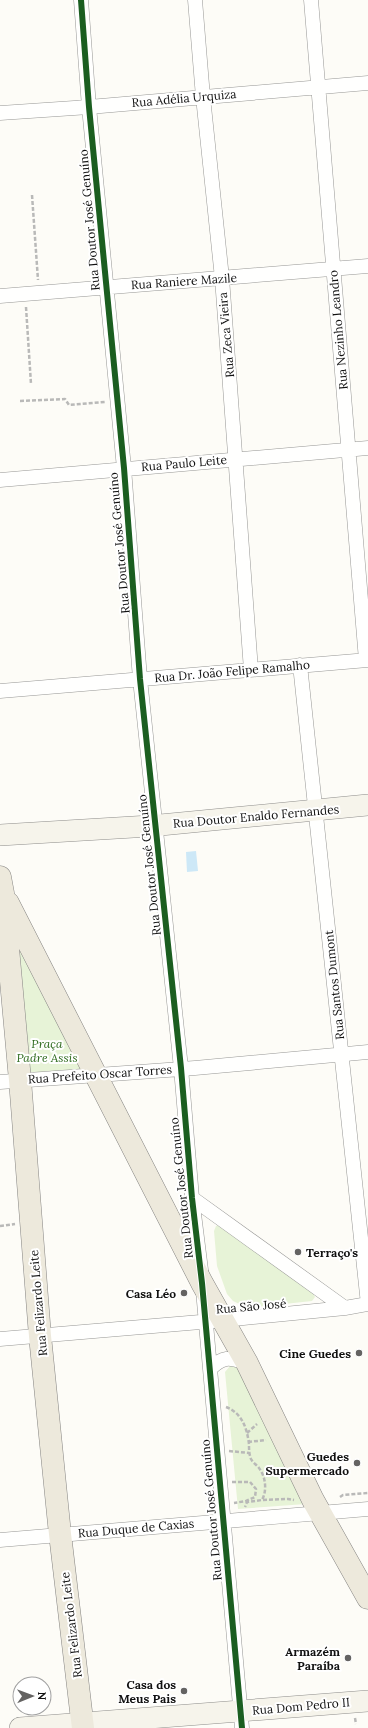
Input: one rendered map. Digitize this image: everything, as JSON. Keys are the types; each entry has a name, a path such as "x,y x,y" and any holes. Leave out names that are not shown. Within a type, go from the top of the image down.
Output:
{"main road":[{"name":"Rua Doutor Enaldo Fernandes","path":"0,835 156,824 368,805"},
{"path":"2,885 95,1074 202,1283 214,1321 247,1363 313,1500 322,1513 368,1598"},
{"name":"Rua Felizardo Leite","path":"2,885 10,1081 40,1336 60,1534 82,1725"},
{"name":"Rua Dom Pedro II","path":"20,1728 241,1719 368,1700"}],"street":[{"name":"Rua Doutor José Genuíno","path":"81,0 89,107 124,468 140,679 181,1068 192,1198 202,1283"},
{"name":"Rua Zeca Vieira","path":"195,0 203,97 222,278 251,670"},
{"name":"Rua Nezinho Leandro","path":"311,0 367,660"},
{"name":"Rua Adélia Urquiza","path":"0,113 89,107 368,83"},
{"name":"Rua Raniere Mazile","path":"0,296 106,286 368,266"},
{"name":"Rua Paulo Leite","path":"0,480 124,468 368,448"},
{"name":"Rua Dr. João Felipe Ramalho","path":"0,691 367,660"},
{"name":"Rua Santos Dumont","path":"300,665 368,1304"},
{"name":"Rua Prefeito Oscar Torres","path":"10,1081 368,1052"},
{"path":"192,1198 346,1308"},
{"name":"Rua São José","path":"0,1339 214,1321 346,1308 368,1304"},
{"name":"Rua Doutor José Genuíno","path":"214,1321 210,1369 241,1719"},
{"path":"210,1369 225,1358 247,1363"},
{"name":"Rua Duque de Caxias","path":"0,1540 223,1520 368,1509"}],"path":[{"path":"32,195 39,293"},
{"path":"25,294 31,384"},
{"path":"20,401 65,399 70,405 117,402"},
{"path":"213,1406 224,1406 235,1411 239,1415 248,1437 251,1459 262,1474 265,1482 265,1490 262,1500 248,1502 245,1504 246,1519"},
{"path":"217,1451 249,1453"},
{"path":"220,1483 250,1482 256,1489 255,1497 252,1499 222,1505"}],"green space":[{"name":"Praça Padre Assis","path":"6,923 95,1074 20,1080"},
{"path":"222,1224 313,1293 315,1297 312,1301 248,1308 233,1301 227,1294 217,1266 214,1231 216,1226"},
{"path":"230,1366 238,1366 306,1504 238,1509 225,1372"}],"water":[{"path":"196,851 198,871 187,872 186,852"}],"cycle path":[{"path":"81,0 89,107 124,468 140,679 181,1068 192,1198 202,1283 242,1728"}],"place":[{"name":"Terraço's","path":"298,1252"},
{"name":"Casa Léo","path":"184,1293"},
{"name":"Cine Guedes","path":"359,1353"},
{"name":"Guedes Supermercado","path":"357,1463"},
{"name":"Armazém Paraíba","path":"348,1658"},
{"name":"Casa dos Meus Pais","path":"184,1691"}]}
